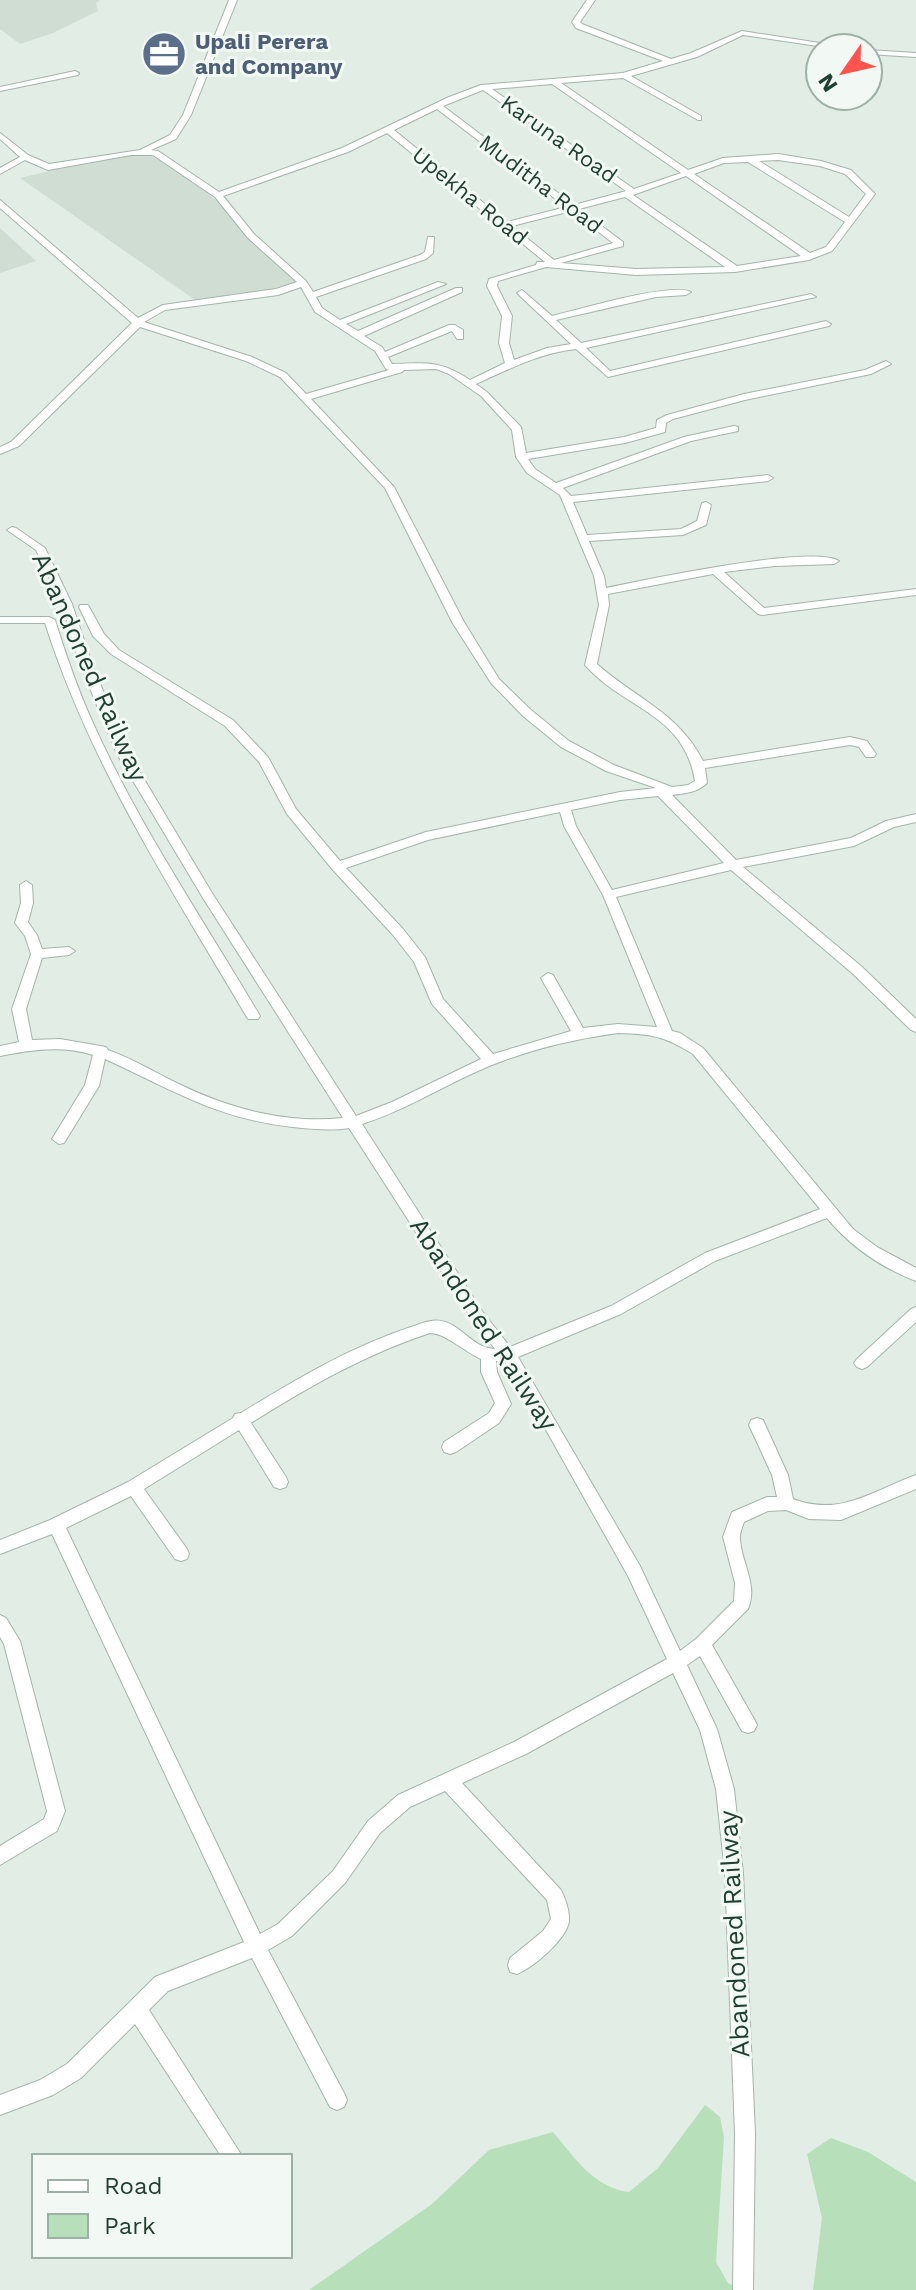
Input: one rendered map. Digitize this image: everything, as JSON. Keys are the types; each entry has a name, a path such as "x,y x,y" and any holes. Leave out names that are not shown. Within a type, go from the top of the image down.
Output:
{"street":[{"path":"0,135 37,164 59,168 143,151 173,137 187,115 233,0"},
{"path":"591,0 576,22 579,26 671,62"},
{"path":"218,195 305,166 484,87 624,75 700,53 742,33 804,42"},
{"path":"884,53 916,55"},
{"path":"0,89 75,73"},
{"path":"624,75 698,118"},
{"path":"552,80 809,257"},
{"name":"Karuna Road","path":"484,87 735,269"},
{"name":"Muditha Road","path":"438,106 620,244 501,275 492,286 507,316 504,343 510,364"},
{"name":"Upekha Road","path":"390,131 506,225 546,263"},
{"path":"143,151 155,153 218,195 251,236 303,283 325,316 358,335 383,356 389,367 403,369"},
{"path":"0,171 25,157"},
{"path":"506,225 630,193 688,175 700,166 749,159 778,157 848,172 871,194 848,220 829,249 809,257 735,269 636,272 546,263"},
{"path":"749,159 848,220"},
{"path":"0,203 138,323 249,359 283,375 389,487 458,622 495,681 565,744 610,768 666,790 734,865 880,990 916,1027"},
{"path":"311,296 423,257 429,253 431,239"},
{"path":"0,451 15,444 138,323 163,308 269,293 303,283"},
{"path":"340,323 441,284"},
{"path":"358,335 459,290"},
{"path":"550,319 630,299 686,292"},
{"path":"522,293 608,374 826,324"},
{"path":"469,384 510,364 560,347 580,346 811,297"},
{"path":"383,356 452,327 458,330 460,337"},
{"path":"521,457 625,440 661,430 661,422 670,417 744,397 855,375 886,364"},
{"path":"306,397 403,369 437,366 484,394 517,429 521,457 531,471 555,487 566,500 583,538 602,592 599,636 591,665 602,676 660,714 688,742 701,765 701,783 691,789 666,790 565,810 519,815 426,836 337,867"},
{"path":"555,487 601,476 635,458 691,437 734,429"},
{"path":"566,500 768,478"},
{"path":"583,538 683,532 702,523 706,505"},
{"name":"Abandoned Railway","path":"12,530 40,548 67,604 86,664 123,754 244,957 351,1123 506,1355 519,1369 627,1558 679,1661 708,1729 725,1789 733,1859 745,2133 743,2288"},
{"path":"602,592 715,570 799,559 834,561"},
{"path":"715,570 762,612 916,592"},
{"path":"84,607 99,636 115,652 229,723 264,760 291,811 337,867 398,932 420,960 437,1001 491,1061"},
{"path":"0,620 49,620 61,658 92,731 145,832 253,1016"},
{"path":"701,765 850,741 863,744 870,754"},
{"path":"565,810 570,826 609,895 666,1032"},
{"path":"609,895 734,865 854,842 890,824 916,818"},
{"path":"26,885 27,903 21,923 31,935 37,954 19,1009 26,1046"},
{"path":"37,954 69,951"},
{"path":"548,978 580,1034"},
{"path":"0,1051 64,1042 101,1050 201,1101 236,1112 292,1122 351,1123 491,1061 580,1034 638,1028 666,1032 691,1045 718,1074 827,1212 859,1243 916,1275"},
{"path":"59,1139 92,1086 101,1050"},
{"path":"0,1547 56,1525 134,1487 312,1377 430,1327 441,1327 471,1348 488,1355 506,1355 616,1310 710,1257 827,1212"},
{"path":"862,1363 916,1313"},
{"path":"450,1447 494,1418 503,1404 489,1372 488,1355"},
{"path":"240,1419 280,1482"},
{"path":"757,1425 780,1475 786,1503"},
{"path":"0,2105 46,2088 74,2071 162,1984 256,1947 285,1930 328,1888 374,1827 404,1801 520,1748 679,1661 702,1644 742,1604 743,1583 731,1537 738,1517 767,1504 786,1503 809,1512 841,1513 916,1482"},
{"path":"134,1487 181,1554"},
{"path":"56,1525 256,1947 337,2100"},
{"path":"0,1623 12,1641 56,1811 51,1825 0,1856"},
{"path":"702,1644 748,1725"},
{"path":"448,1781 555,1896 560,1920 550,1938 517,1965"},
{"path":"136,2008 231,2154"}],"shaded area":[{"path":"0,0 100,0 96,3 98,11 53,33 20,44 0,29"},
{"path":"130,152 155,153 188,174 300,281 269,292 232,294 198,302 20,178"},
{"path":"0,228 36,261 0,273"}],"green space":[{"path":"705,2105 720,2117 724,2137 716,2262 728,2283 741,2290 309,2290 432,2204 489,2150 553,2132 595,2178 605,2185 629,2192 658,2168"},
{"path":"831,2138 868,2152 916,2182 916,2290 813,2290 822,2218 807,2154"}],"place":[{"name":"Upali Perera and Company","path":"164,54"}]}
